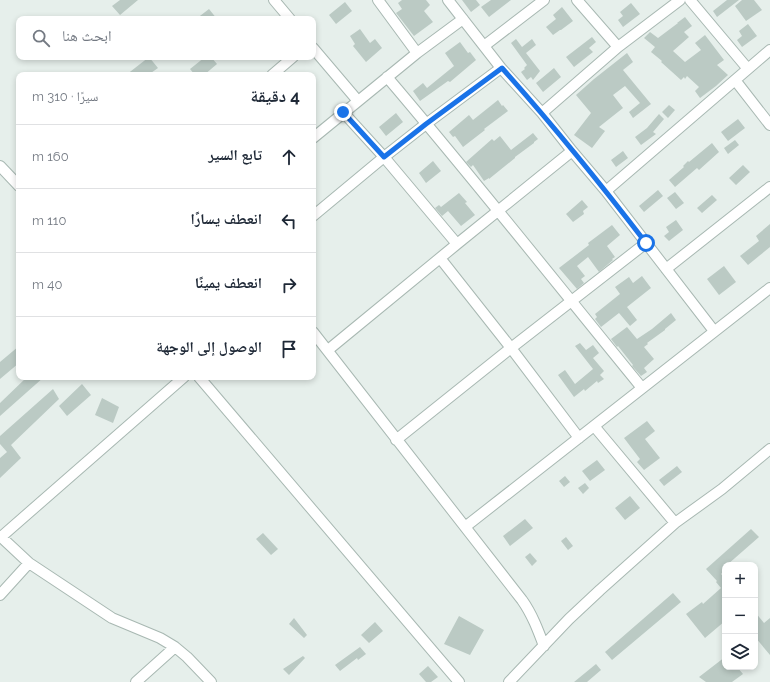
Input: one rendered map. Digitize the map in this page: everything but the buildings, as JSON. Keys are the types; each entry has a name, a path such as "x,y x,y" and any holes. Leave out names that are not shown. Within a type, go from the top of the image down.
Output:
{"street":[{"path":"274,0 287,16"},
{"path":"378,0 417,53"},
{"path":"448,0 502,68 542,113 606,191 714,331"},
{"path":"484,46 544,0"},
{"path":"577,0 618,47"},
{"path":"542,113 618,47 680,0"},
{"path":"690,0 748,69"},
{"path":"316,135 417,53 462,19"},
{"path":"606,191 770,50"},
{"path":"316,52 358,101"},
{"path":"276,72 290,60"},
{"path":"316,214 426,124 502,68"},
{"path":"387,77 642,388"},
{"path":"735,80 770,125"},
{"path":"343,112 384,157 457,244"},
{"path":"328,350 572,151"},
{"path":"0,166 16,183"},
{"path":"666,269 770,187"},
{"path":"396,440 646,243"},
{"path":"440,258 579,438"},
{"path":"464,527 770,288"},
{"path":"316,336 522,600 529,611 544,646"},
{"path":"181,380 1,537 29,562 112,618 160,638 175,647 211,682"},
{"path":"202,380 459,682"},
{"path":"594,426 675,523"},
{"path":"509,682 569,619 675,523 722,489 770,449"},
{"path":"0,595 29,562"},
{"path":"136,682 175,647"}],"route":[{"path":"343,112 384,157 502,68 542,113 606,191 646,243"}]}
